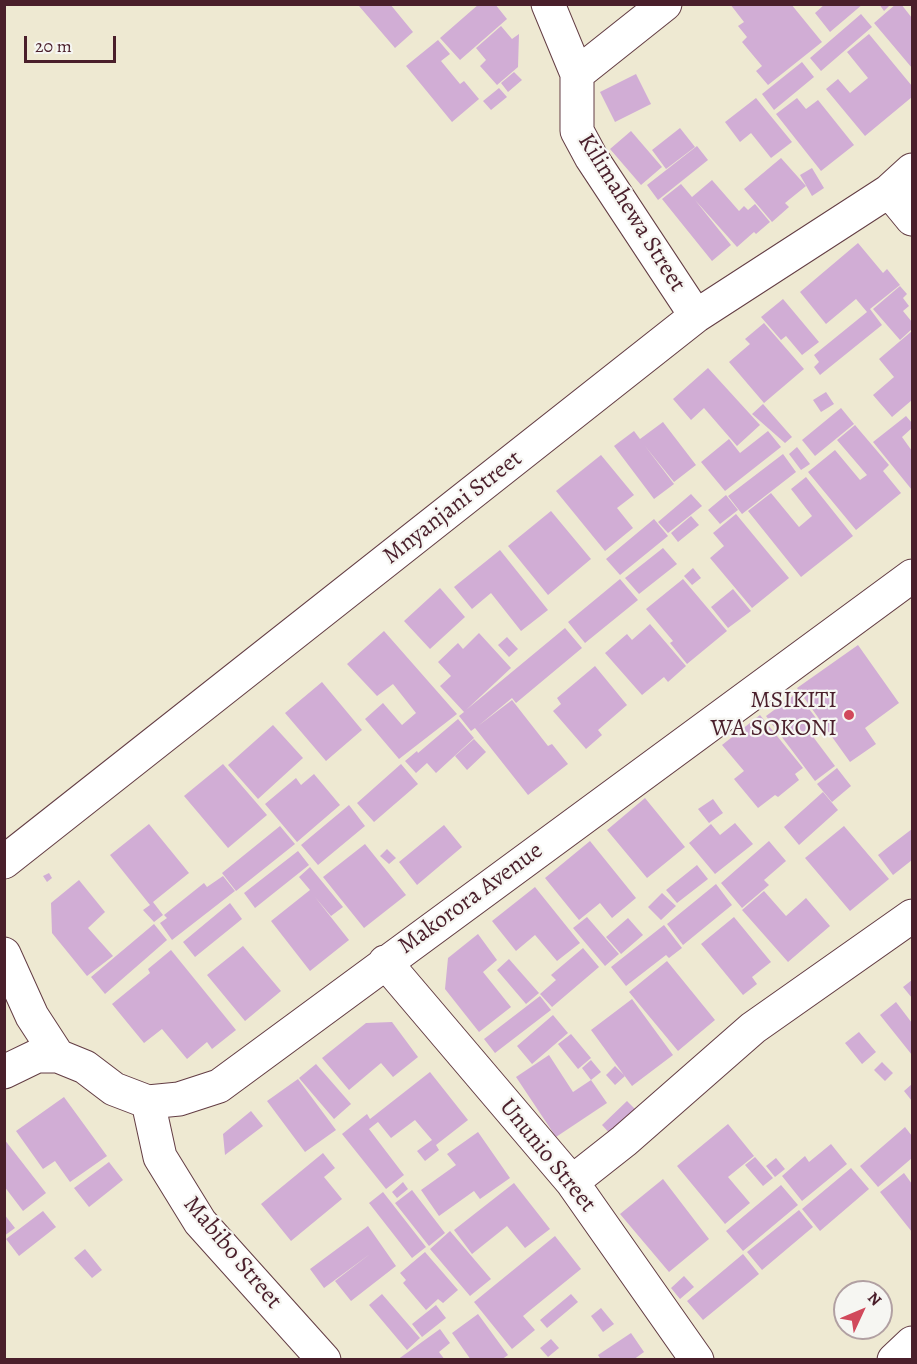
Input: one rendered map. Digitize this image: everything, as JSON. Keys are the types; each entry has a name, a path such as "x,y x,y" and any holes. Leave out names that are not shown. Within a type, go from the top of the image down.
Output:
{"street":[{"name":"Kilimahewa Street","path":"549,4 577,74 577,131 591,157 696,316"},
{"path":"577,74 665,4"},
{"path":"900,181 912,219"},
{"name":"Mnyanjani Street","path":"4,862 696,316 900,181"},
{"name":"Makorora Avenue","path":"58,1056 85,1067 114,1089 148,1102 179,1099 219,1086 385,962 909,585"},
{"path":"572,1182 624,1141 753,1028 912,916"},
{"path":"4,954 32,1016 58,1056"},
{"name":"Ununio Street","path":"385,962 572,1182 697,1359"},
{"path":"4,1072 37,1056 58,1056"},
{"name":"Mabibo Street","path":"148,1102 160,1157 200,1222 324,1359"},
{"path":"894,1359 912,1343"}],"building":[{"path":"360,4 390,4 413,32 395,48 359,6"},
{"path":"479,4 495,4 507,19 460,60 440,38"},
{"path":"730,4 791,4 822,42 768,85 756,71 762,66 742,42 747,37 738,26 744,22"},
{"path":"825,4 863,4 830,32 815,13"},
{"path":"879,4 891,4 884,11"},
{"path":"896,4 901,4 912,18 912,68 874,23"},
{"path":"861,14 872,27 821,71 810,58"},
{"path":"501,26 512,39 519,34 518,67 497,85 480,66 486,60 476,48"},
{"path":"869,34 912,86 912,97 865,136 826,89 838,79 850,93 868,78 847,52"},
{"path":"438,40 450,54 441,61 460,84 464,81 479,99 452,122 406,66"},
{"path":"802,62 814,77 774,110 762,94"},
{"path":"514,72 522,80 508,92 501,83"},
{"path":"636,74 651,104 615,122 600,92"},
{"path":"499,88 507,97 491,110 483,101"},
{"path":"756,98 792,142 771,158 751,133 740,142 725,122"},
{"path":"797,98 806,109 818,100 854,145 821,171 776,114"},
{"path":"680,128 695,147 666,169 652,150"},
{"path":"631,131 662,167 641,185 610,149"},
{"path":"697,146 708,160 658,200 647,185"},
{"path":"781,158 806,186 785,203 789,207 772,222 744,189"},
{"path":"812,168 824,188 812,196 800,175"},
{"path":"712,180 739,211 744,206 748,210 755,204 770,222 737,247 695,200 731,245 712,261 662,199 681,184 692,197"},
{"path":"858,243 883,273 887,269 900,285 870,309 882,325 820,375 814,367 819,362 814,355 867,312 856,299 826,324 800,292"},
{"path":"900,286 907,294 903,298 909,306 903,311 912,322 912,329 900,340 873,309"},
{"path":"783,299 819,342 802,355 786,336 781,340 761,317"},
{"path":"764,323 804,369 764,403 729,362 750,344 745,339"},
{"path":"912,331 912,400 892,417 873,395 894,377 879,359"},
{"path":"708,368 760,425 737,446 704,408 691,420 673,399"},
{"path":"826,392 834,404 821,412 813,400"},
{"path":"763,404 792,437 785,443 752,414"},
{"path":"841,408 854,424 815,456 802,440"},
{"path":"906,416 912,423 912,428 902,437 912,451 912,490 873,442"},
{"path":"663,422 696,465 674,482 645,446 674,484 654,499 614,446 634,431 640,439"},
{"path":"855,425 889,465 883,471 901,493 856,530 808,472 835,450 860,480 867,475 837,440"},
{"path":"768,431 781,447 725,491 701,462 729,439 740,453"},
{"path":"797,447 810,464 801,470 789,454"},
{"path":"783,454 796,472 742,514 728,496"},
{"path":"601,455 634,495 617,508 633,528 605,551 556,491"},
{"path":"806,477 853,536 801,577 748,511 771,493 799,527 812,516 791,489"},
{"path":"691,494 702,506 668,533 658,522"},
{"path":"726,495 738,510 720,524 708,510"},
{"path":"551,511 591,559 548,595 508,546"},
{"path":"736,514 789,578 752,608 710,558 724,546 713,533"},
{"path":"691,516 699,525 678,542 671,533"},
{"path":"654,519 668,536 620,575 606,559"},
{"path":"663,548 677,564 639,594 625,578"},
{"path":"500,550 548,610 521,631 491,593 472,609 454,587"},
{"path":"693,568 701,578 692,585 684,576"},
{"path":"620,579 638,600 585,643 568,622"},
{"path":"683,579 727,631 687,664 670,643 673,641 646,609"},
{"path":"440,588 465,617 430,649 404,621"},
{"path":"733,589 751,611 728,628 711,607"},
{"path":"650,624 686,666 668,682 664,677 642,695 605,653 627,634 632,640"},
{"path":"565,628 582,648 516,703 512,698 478,726 512,700 548,746 552,744 568,764 528,795 475,728 471,731 459,716 464,712 440,686 451,676 438,662 458,643 463,649 479,633 511,668 466,710"},
{"path":"384,631 457,714 399,759 365,719 383,703 402,725 416,713 393,684 377,696 347,664"},
{"path":"507,637 518,649 509,657 498,645"},
{"name":"MSIKITI WA SOKONI","path":"858,645 899,703 865,728 876,744 850,762 797,688"},
{"path":"595,666 627,705 598,730 602,735 586,749 553,711 561,704 557,698"},
{"path":"322,682 362,730 326,761 285,713"},
{"path":"797,693 819,722 808,730 835,766 815,781 766,716"},
{"path":"760,715 803,768 795,774 799,780 778,797 775,795 758,808 734,779 744,771 722,745"},
{"path":"458,719 474,738 436,773 427,763 416,773 405,761 417,751 418,753"},
{"path":"273,725 303,758 258,799 228,765"},
{"path":"474,739 486,752 467,770 455,756"},
{"path":"223,764 267,815 228,848 184,796"},
{"path":"401,764 418,784 374,822 357,803"},
{"path":"837,768 851,786 832,802 817,784"},
{"path":"314,774 340,805 297,842 265,804 296,778 301,785"},
{"path":"823,792 838,810 799,845 784,827"},
{"path":"645,798 685,847 647,878 607,830"},
{"path":"713,799 723,813 709,823 698,809"},
{"path":"349,805 365,826 318,865 301,845"},
{"path":"735,823 753,844 715,874 689,843 711,824 720,835"},
{"path":"149,824 189,873 153,902 163,915 154,922 143,910 150,905 110,855"},
{"path":"444,825 462,847 417,885 399,862"},
{"path":"280,826 295,844 236,891 222,873"},
{"path":"844,826 889,879 850,911 805,858"},
{"path":"912,829 912,860 893,875 878,855"},
{"path":"590,841 636,898 612,918 600,903 579,920 545,878"},
{"path":"769,841 786,861 764,880 769,885 742,908 721,883"},
{"path":"365,844 406,895 364,928 323,877"},
{"path":"387,849 396,858 389,864 380,856"},
{"path":"298,851 309,865 255,908 244,893"},
{"path":"697,865 708,879 677,903 666,890"},
{"path":"310,867 343,907 331,916 315,897 349,940 310,971 271,921 310,890 299,877"},
{"path":"49,873 52,878 47,882 43,876"},
{"path":"223,876 235,891 172,940 160,923 167,918 164,915 204,883 207,887"},
{"path":"79,880 105,912 88,928 113,956 87,976 52,933 51,903"},
{"path":"716,884 732,905 683,945 667,924"},
{"path":"535,887 580,943 557,961 535,935 516,951 492,921"},
{"path":"764,891 786,916 806,898 830,926 788,962 742,910"},
{"path":"662,893 676,906 661,920 648,907"},
{"path":"230,903 242,919 195,957 183,942"},
{"path":"587,917 619,954 605,966 573,928"},
{"path":"734,917 771,962 752,977 757,984 743,995 701,944"},
{"path":"628,918 643,935 621,954 606,937"},
{"path":"154,924 167,940 105,994 91,977"},
{"path":"664,925 682,948 669,958 666,955 626,986 611,967"},
{"path":"478,934 497,960 483,972 511,1007 479,1032 445,989 448,958"},
{"path":"243,946 281,991 245,1021 207,975"},
{"path":"583,948 599,967 552,1007 540,994 556,980 551,975"},
{"path":"171,950 236,1030 212,1049 207,1042 187,1059 162,1029 144,1043 112,1004 150,973 148,969"},
{"path":"509,959 539,993 526,1004 497,970"},
{"path":"667,961 715,1020 678,1051 629,992"},
{"path":"912,980 912,998 903,987"},
{"path":"540,996 551,1010 495,1053 484,1039"},
{"path":"632,999 673,1055 632,1086 591,1030"},
{"path":"896,1002 912,1023 912,1055 880,1015"},
{"path":"553,1015 568,1033 532,1064 517,1046"},
{"path":"392,1022 418,1057 393,1077 381,1063 349,1090 322,1058 366,1023"},
{"path":"859,1032 876,1052 862,1064 845,1043"},
{"path":"571,1034 591,1058 578,1069 558,1044"},
{"path":"549,1055 573,1092 591,1080 607,1103 556,1137 516,1077"},
{"path":"591,1060 601,1072 591,1080 582,1068"},
{"path":"882,1062 893,1073 885,1081 874,1070"},
{"path":"316,1064 351,1104 334,1119 299,1078"},
{"path":"615,1066 625,1076 615,1085 606,1075"},
{"path":"430,1072 468,1120 436,1145 439,1150 425,1161 417,1151 432,1140 415,1120 391,1138 378,1122 369,1129 404,1175 386,1189 342,1134 367,1114 370,1119"},
{"path":"298,1079 336,1130 305,1152 267,1101"},
{"path":"912,1084 912,1101 904,1091"},
{"path":"64,1097 107,1156 70,1182 55,1161 43,1169 16,1131"},
{"path":"627,1101 640,1114 614,1138 602,1125"},
{"path":"251,1111 263,1126 225,1155 223,1134"},
{"path":"728,1124 754,1156 728,1177 750,1203 725,1224 677,1166"},
{"path":"905,1127 912,1136 912,1158 878,1187 860,1166"},
{"path":"478,1132 510,1178 480,1199 474,1191 439,1216 421,1190 456,1165 447,1154"},
{"path":"4,1139 46,1193 23,1211 4,1186"},
{"path":"831,1144 847,1164 802,1201 782,1176 805,1156 809,1162"},
{"path":"323,1153 335,1168 324,1177 342,1199 291,1241 261,1204"},
{"path":"755,1157 773,1178 763,1186 745,1165"},
{"path":"776,1158 785,1169 775,1177 766,1166"},
{"path":"109,1162 123,1180 89,1207 74,1188"},
{"path":"851,1168 869,1189 820,1231 802,1209"},
{"path":"904,1173 912,1184 912,1232 880,1192"},
{"path":"663,1179 709,1239 669,1272 620,1214"},
{"path":"403,1182 408,1189 397,1198 392,1192"},
{"path":"514,1183 550,1229 525,1248 507,1226 472,1254 454,1230"},
{"path":"781,1185 798,1205 743,1251 726,1231"},
{"path":"412,1190 445,1233 429,1246 395,1203"},
{"path":"383,1192 426,1247 412,1258 369,1203"},
{"path":"799,1210 813,1227 762,1270 747,1252"},
{"path":"43,1211 56,1227 19,1256 6,1239"},
{"path":"4,1214 15,1228 4,1236"},
{"path":"368,1226 396,1266 351,1301 335,1281 370,1254 324,1288 310,1269"},
{"path":"450,1231 491,1279 470,1296 430,1249"},
{"path":"555,1236 581,1269 523,1316 535,1330 512,1349 474,1302"},
{"path":"85,1249 102,1270 92,1278 74,1258"},
{"path":"425,1252 458,1290 443,1303 438,1299 426,1310 403,1283 406,1280 400,1273"},
{"path":"743,1254 759,1274 703,1320 687,1301"},
{"path":"684,1276 694,1287 680,1299 671,1288"},
{"path":"382,1294 420,1338 407,1350 369,1305"},
{"path":"571,1294 578,1302 547,1328 540,1320"},
{"path":"436,1305 446,1318 422,1337 412,1324"},
{"path":"601,1308 614,1324 603,1332 591,1316"},
{"path":"478,1314 508,1355 501,1360 471,1360 452,1333"},
{"path":"440,1329 450,1343 439,1352 445,1360 397,1360"},
{"path":"631,1333 644,1352 633,1360 601,1360 598,1355"},
{"path":"551,1339 559,1348 548,1357 540,1348"}],"place":[{"name":"MSIKITI WA SOKONI","path":"849,715"}]}
